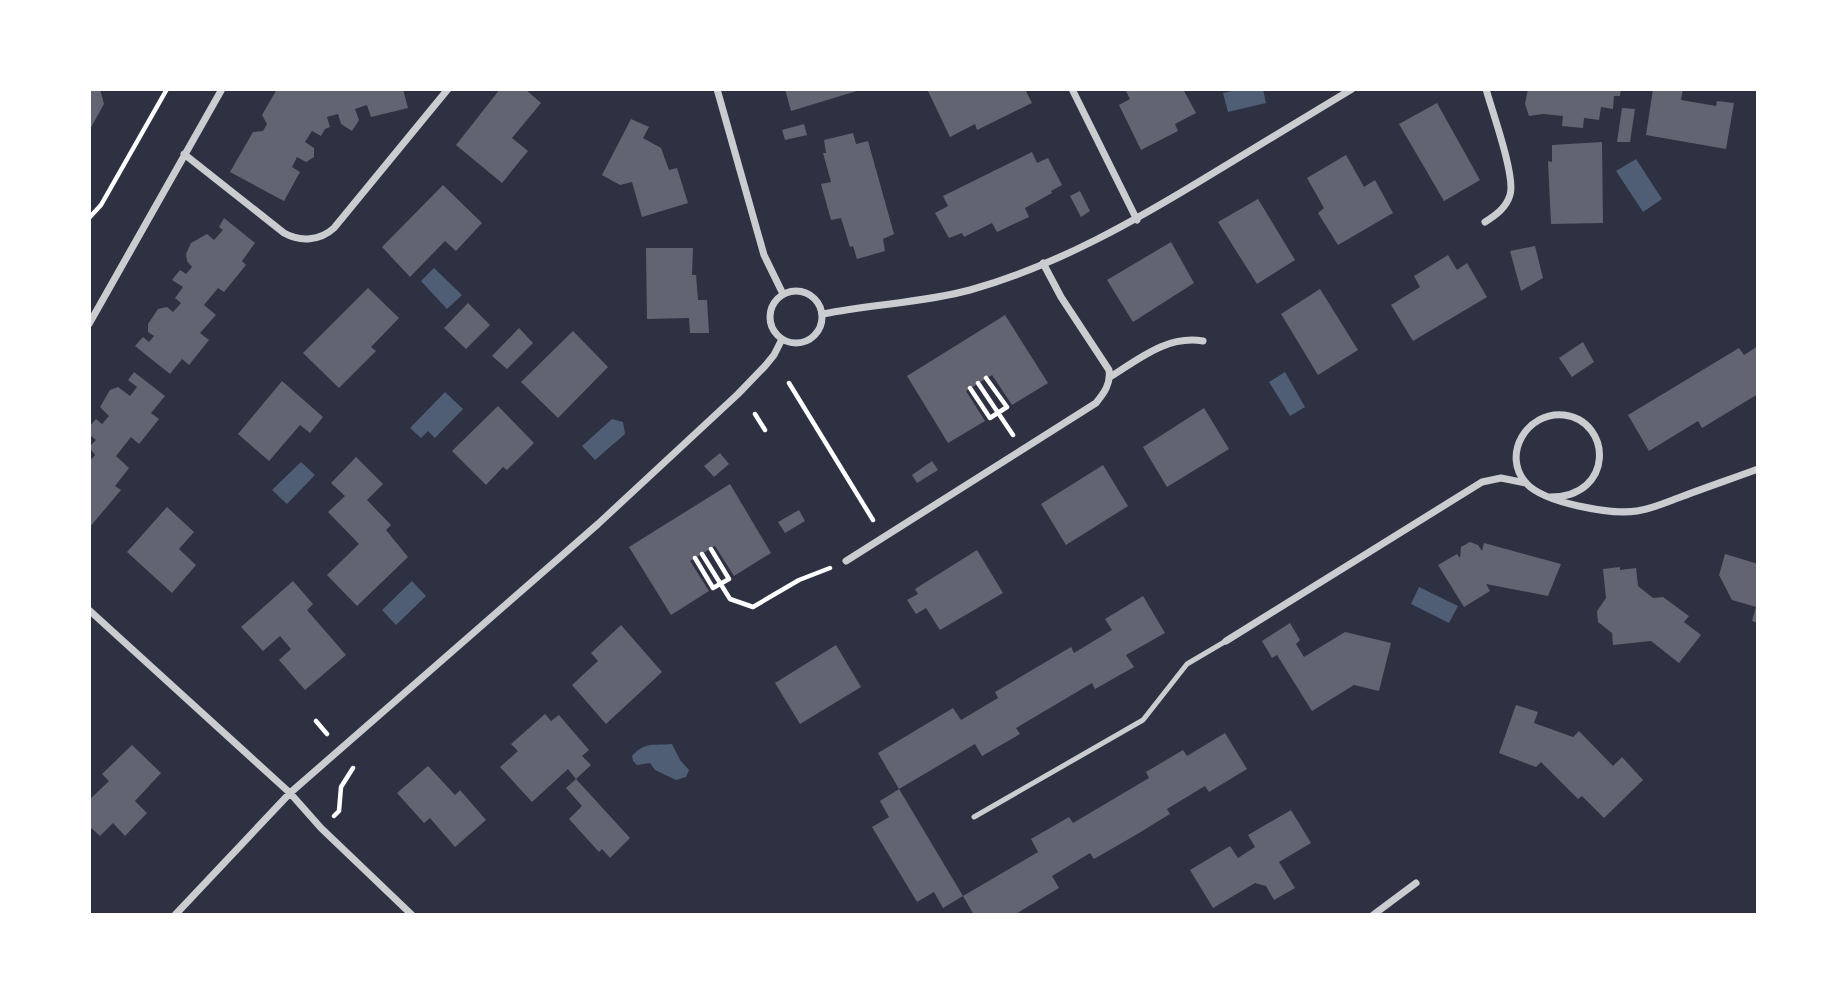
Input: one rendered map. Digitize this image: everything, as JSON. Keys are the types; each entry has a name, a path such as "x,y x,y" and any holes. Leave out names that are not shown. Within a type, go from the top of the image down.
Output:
{"street":[{"path":"89,324 222,89"},
{"path":"184,154 284,233 298,239 323,236 334,228 448,89"},
{"path":"717,89 764,255 783,294"},
{"path":"1072,89 1137,220"},
{"path":"823,314 970,290 1100,239 1137,220 1352,89"},
{"path":"1485,222 1502,210 1511,194 1510,176 1486,89"},
{"path":"846,561 1096,403 1107,389 1110,377 1108,370 1061,298 1043,263"},
{"path":"800,291 811,295 819,303 823,314 821,326 815,336 805,342 793,343 782,339 774,330 770,319 772,307 783,294 800,291"},
{"path":"175,915 290,793 598,524 752,380 774,355 782,339"},
{"path":"1110,377 1163,344 1191,339 1203,341"},
{"path":"1550,497 1579,493 1590,483 1597,471 1600,456 1590,429 1579,420 1565,415 1550,415 1537,420 1526,429 1516,456 1518,471 1526,483 1537,493 1550,497 1594,508 1638,511 1758,469"},
{"path":"1226,641 1482,482 1494,478 1509,478 1526,483"},
{"path":"89,610 290,793 321,828 412,915"},
{"path":"1373,915 1416,883"}],"lane":[{"path":"974,817 1143,720 1187,664 1226,641"}],"path":[{"path":"89,218 101,205 167,89"},
{"path":"970,388 990,418 999,413 1007,407 986,378"},
{"path":"789,383 884,537"},
{"path":"978,383 999,413"},
{"path":"755,414 765,430"},
{"path":"695,558 713,589 721,585 729,579 710,549"},
{"path":"702,554 730,598 753,607 799,580 846,561"},
{"path":"339,811 341,787 354,767"}],"water":[{"path":"1241,89 1263,89 1266,103 1228,112 1223,93"},
{"path":"1636,159 1662,199 1643,212 1616,171"},
{"path":"434,268 462,295 447,309 421,281"},
{"path":"1285,372 1305,407 1290,416 1269,382"},
{"path":"445,392 463,409 435,438 428,431 421,438 410,428"},
{"path":"612,419 623,422 625,434 595,460 582,446"},
{"path":"301,462 315,475 287,504 272,490"},
{"path":"412,581 426,596 396,625 382,610"},
{"path":"1419,587 1458,606 1449,623 1411,604"},
{"path":"672,744 689,770 686,777 676,780 655,770 650,763 637,765 633,761 632,756 646,746"}],"building":[{"path":"89,89 100,89 104,104 89,131"},
{"path":"277,89 403,89 408,108 371,117 367,105 355,109 359,120 352,131 341,124 338,114 327,117 330,127 325,129 321,136 312,131 305,142 314,148 314,157 306,162 297,157 292,167 300,172 284,201 230,172 253,132 263,131 267,124 262,115"},
{"path":"500,89 525,89 541,103 512,138 528,151 502,183 456,145"},
{"path":"785,89 860,89 860,90 791,111"},
{"path":"927,89 1025,89 1032,103 977,130 975,124 950,137"},
{"path":"1125,89 1183,89 1196,113 1175,124 1178,131 1141,150 1119,105 1130,99"},
{"path":"1528,89 1621,89 1620,96 1614,96 1613,109 1601,107 1599,120 1584,118 1583,128 1562,126 1563,116 1529,116 1525,104"},
{"path":"1653,89 1683,89 1681,100 1716,106 1717,101 1734,103 1726,149 1646,135"},
{"path":"1437,103 1480,180 1444,201 1399,124"},
{"path":"1622,108 1635,109 1630,142 1617,142"},
{"path":"631,119 649,127 643,138 661,148 669,170 677,168 688,203 642,217 632,182 620,185 602,175"},
{"path":"804,124 807,135 785,140 782,130"},
{"path":"853,133 856,144 868,141 894,234 883,239 885,251 857,259 853,246 850,247 841,218 831,220 821,184 831,182 823,153 826,153 824,140"},
{"path":"1602,142 1603,223 1551,224 1548,161 1552,162 1552,145"},
{"path":"1032,152 1037,163 1048,158 1062,185 1025,208 1029,217 997,232 992,223 964,237 962,233 949,238 935,213 948,206 943,196"},
{"path":"1346,155 1364,187 1375,180 1393,213 1338,245 1318,213 1324,208 1307,178"},
{"path":"443,185 482,223 456,251 445,241 410,277 382,247"},
{"path":"1080,191 1090,211 1081,217 1070,196"},
{"path":"1258,199 1295,260 1257,284 1218,222"},
{"path":"224,218 255,243 242,261 246,265 224,292 218,288 204,305 216,315 200,333 209,340 189,365 182,359 170,374 135,346 143,337 149,342 154,336 148,332 148,324 158,309 167,307 173,312 181,303 175,298 183,287 172,280 180,270 186,274 192,267 186,254 191,243 207,234 214,240 223,230 219,227"},
{"path":"1171,242 1194,283 1133,322 1107,280"},
{"path":"1535,246 1543,278 1521,291 1510,251"},
{"path":"646,248 693,248 692,275 696,275 698,300 707,300 709,333 690,333 689,318 647,319"},
{"path":"1448,255 1457,270 1467,263 1487,297 1413,341 1391,305 1420,287 1414,276"},
{"path":"368,288 399,318 371,347 376,351 339,388 303,353"},
{"path":"1320,289 1358,350 1318,375 1281,314"},
{"path":"468,303 490,325 466,349 444,328"},
{"path":"1005,315 1048,383 1012,405 992,375 966,391 985,421 948,443 907,376"},
{"path":"519,328 533,343 507,369 492,356"},
{"path":"573,331 608,367 558,418 521,382"},
{"path":"1583,342 1594,362 1572,377 1559,358"},
{"path":"1758,346 1758,394 1702,428 1698,421 1649,451 1628,415 1739,348 1744,355"},
{"path":"134,372 165,396 151,413 159,419 139,444 131,437 116,456 129,468 115,486 121,490 89,528 89,462 95,455 89,447 96,440 89,434 89,427 96,419 102,424 109,416 100,407 110,390 118,387 130,396 137,387 128,380"},
{"path":"282,381 323,417 310,433 300,425 269,461 238,434"},
{"path":"498,406 534,443 507,470 503,467 486,485 452,451"},
{"path":"1204,408 1229,449 1167,487 1143,447"},
{"path":"720,453 729,464 714,477 704,466"},
{"path":"356,457 383,484 367,500 391,525 386,530 408,557 357,606 327,575 359,544 328,512 345,496 331,483"},
{"path":"932,461 938,470 917,483 912,475"},
{"path":"1103,465 1128,506 1066,545 1041,504"},
{"path":"730,484 771,553 734,576 715,546 690,561 709,591 671,615 629,547"},
{"path":"167,507 194,532 179,549 196,565 172,593 127,552"},
{"path":"799,510 805,521 785,533 778,522"},
{"path":"1470,542 1478,545 1482,551 1484,543 1561,564 1548,596 1486,584 1490,591 1464,607 1438,565 1457,554 1460,558 1461,547"},
{"path":"977,550 1003,593 940,630 926,608 916,614 907,600 918,594 915,589"},
{"path":"1725,554 1758,564 1758,623 1752,621 1756,607 1732,600 1719,575"},
{"path":"1620,567 1620,570 1636,568 1638,586 1653,598 1663,597 1689,616 1684,622 1701,635 1679,663 1651,641 1613,645 1612,633 1598,622 1597,611 1606,598 1603,569"},
{"path":"293,581 313,604 307,610 346,655 305,690 279,660 291,649 280,636 263,651 241,627"},
{"path":"1143,596 1165,633 1126,655 1134,667 1095,689 1092,683 1016,728 1020,734 982,756 975,744 899,789 878,753 953,708 961,720 998,698 995,692 1071,647 1074,653 1112,630 1105,619"},
{"path":"1290,623 1300,640 1296,644 1304,657 1345,632 1391,643 1379,691 1354,685 1312,711 1277,655 1272,658 1262,641"},
{"path":"621,625 662,672 606,724 572,685 598,661 591,653"},
{"path":"836,645 861,687 800,724 775,683"},
{"path":"1516,705 1538,712 1534,723 1573,737 1579,731 1613,766 1622,757 1643,780 1604,818 1582,796 1578,799 1541,762 1536,767 1499,753"},
{"path":"545,714 551,721 559,715 589,750 582,756 591,765 576,779 568,769 532,802 500,767 518,751 511,744"},
{"path":"1225,733 1247,769 1209,792 1205,786 1167,809 1170,814 1094,859 1090,853 1052,876 1059,888 1014,915 974,915 963,896 1038,852 1031,839 1069,817 1073,823 1149,778 1146,772 1183,750 1187,756"},
{"path":"132,745 161,773 135,801 147,813 125,836 113,823 100,836 89,826 89,800 109,781 102,774"},
{"path":"428,766 455,795 460,790 486,820 455,847 430,818 424,823 397,793"},
{"path":"576,779 630,838 610,858 602,849 599,852 569,819 582,806 566,788"},
{"path":"899,789 963,896 943,908 934,892 917,902 872,827 889,817 880,801"},
{"path":"1291,810 1311,843 1279,862 1295,888 1274,900 1266,886 1255,883 1213,908 1190,870 1230,846 1238,858 1255,847 1248,835"}]}
